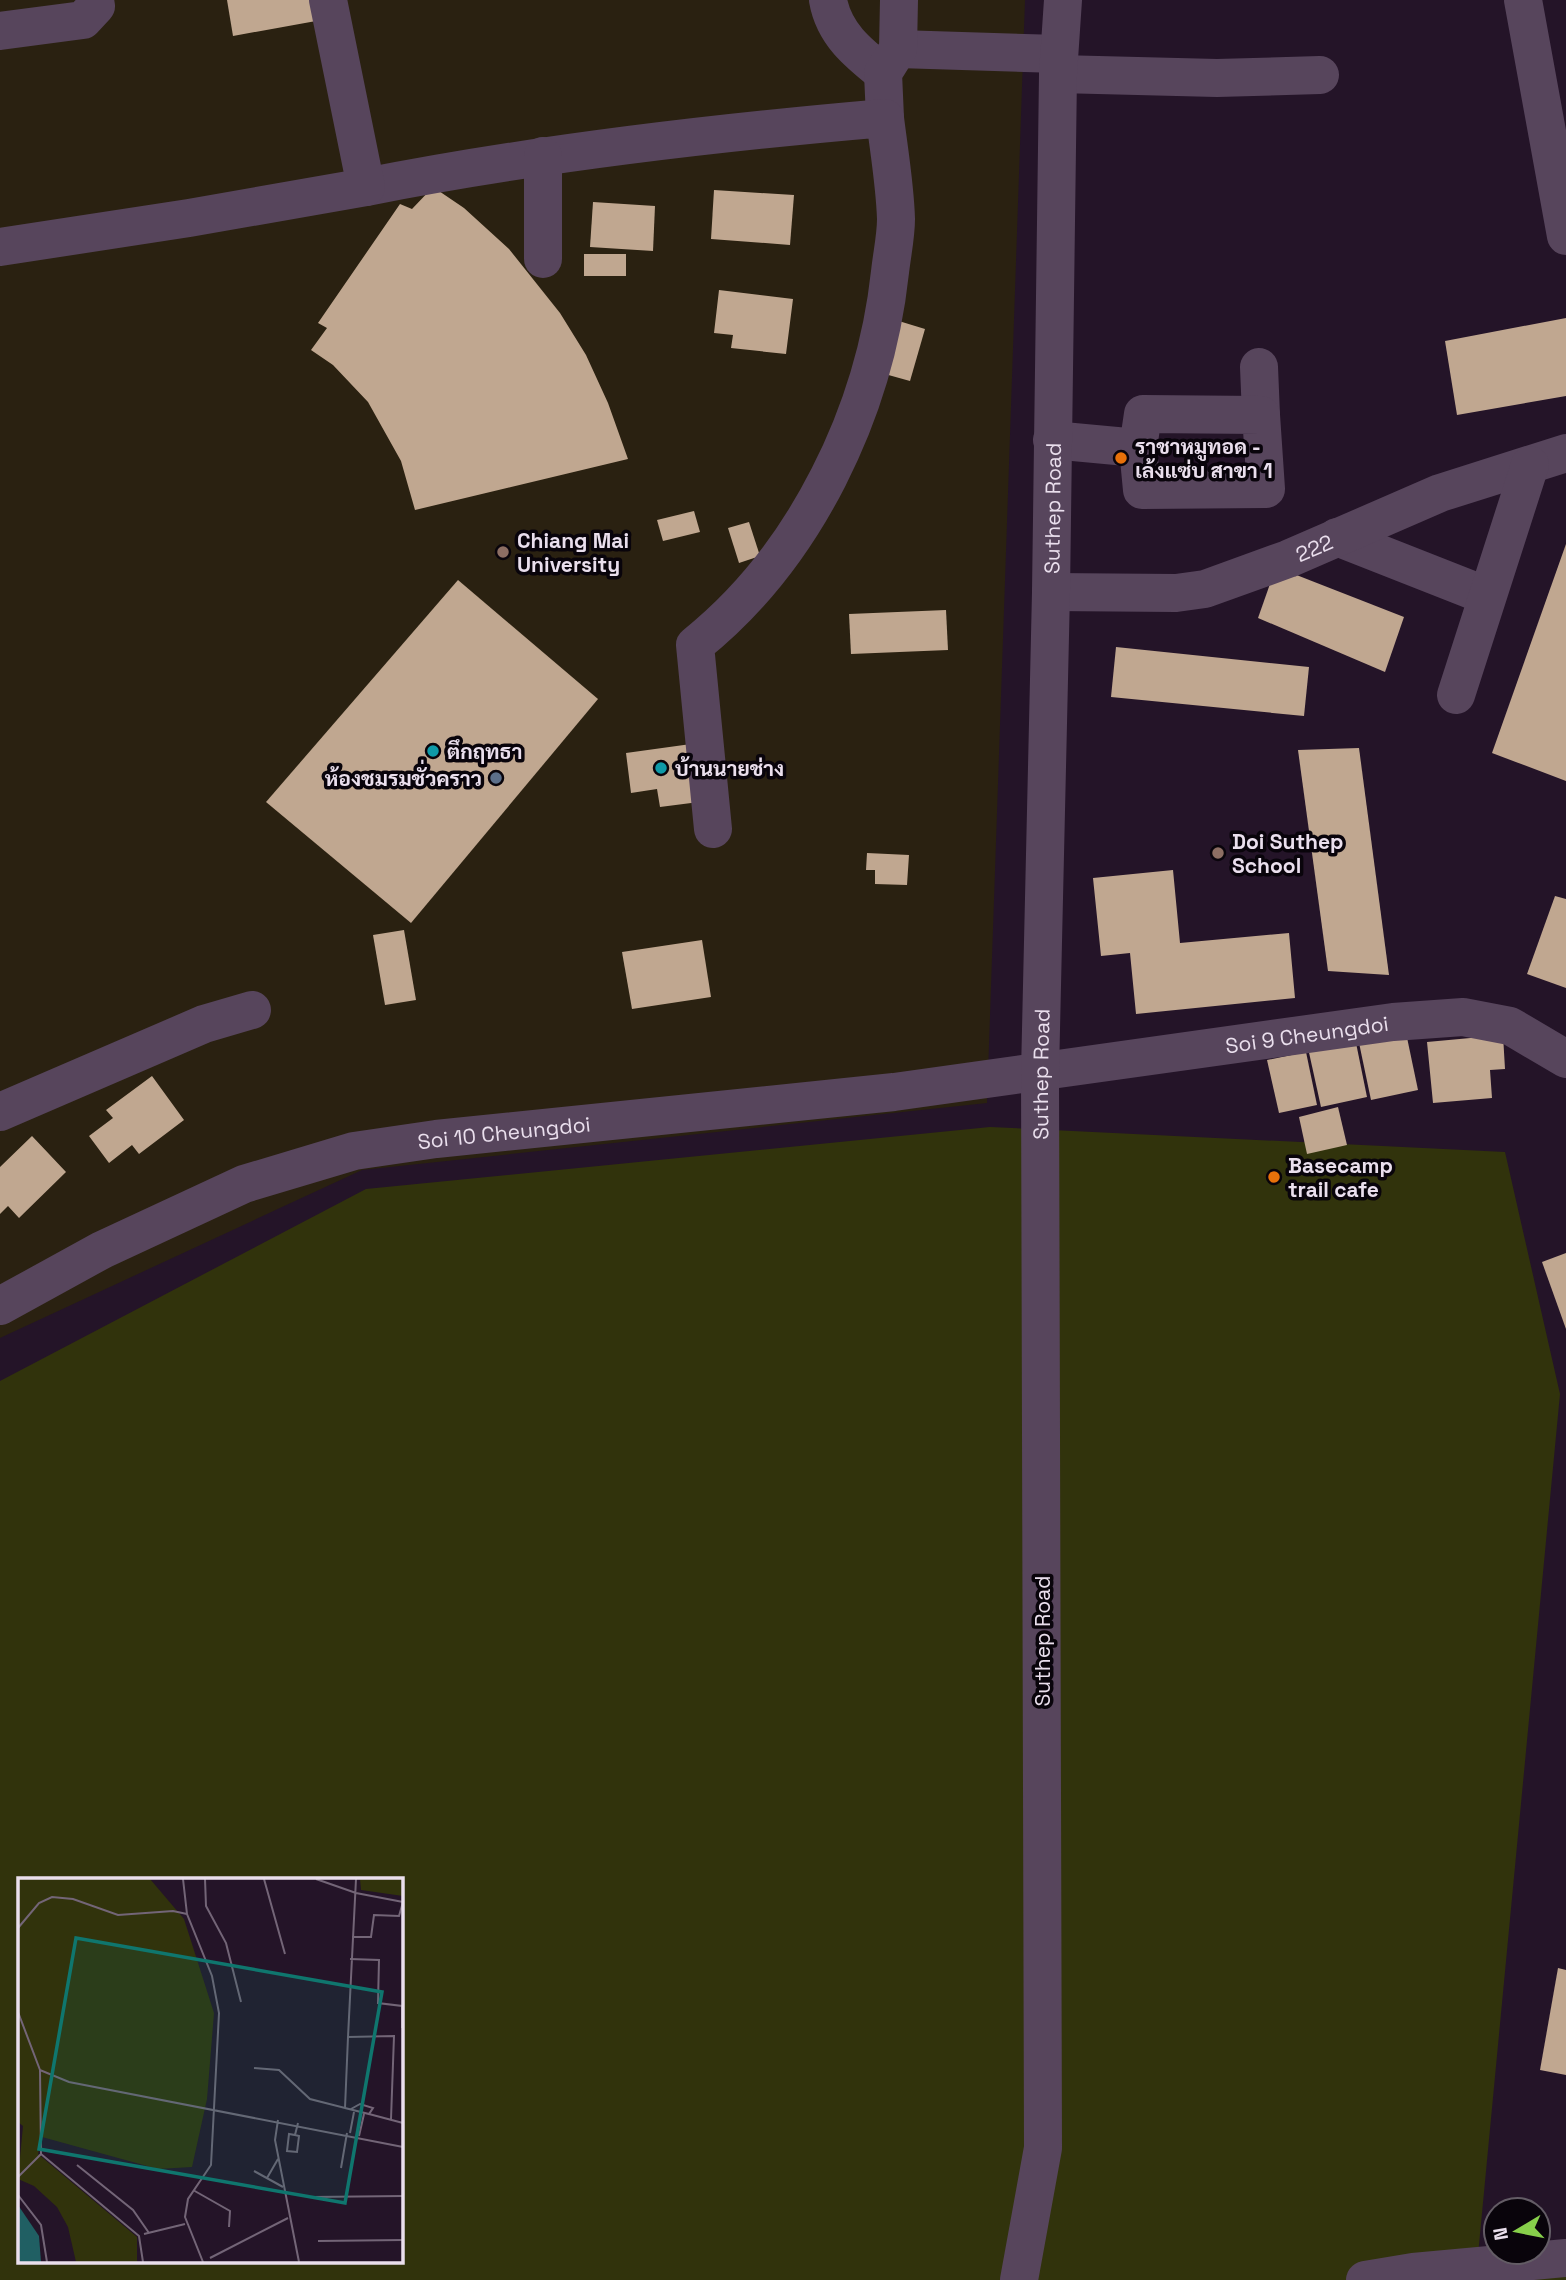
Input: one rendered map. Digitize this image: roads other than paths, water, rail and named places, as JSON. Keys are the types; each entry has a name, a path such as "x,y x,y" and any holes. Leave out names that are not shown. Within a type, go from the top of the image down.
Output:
{"street":[{"path":"0,31 83,20 96,6 95,0"},
{"path":"327,0 366,187"},
{"path":"828,0 831,16 852,48 891,61 1059,64 1217,78 1320,75"},
{"path":"713,829 695,645 745,598 808,514 839,456 866,387 886,309 896,220 886,118 899,0"},
{"name":"Suthep Road","path":"1019,2280 1043,2148 1040,1073 1059,64 1063,0"},
{"path":"1523,0 1566,236"},
{"path":"0,247 189,218 543,156 762,128 886,118"},
{"path":"543,156 543,259"},
{"path":"1259,367 1266,489 1142,490 1139,448 1143,414 1261,415"},
{"path":"1052,440 1139,448"},
{"name":"222","path":"1051,592 1176,593 1205,589 1288,559 1440,493 1566,453"},
{"path":"1456,695 1530,465"},
{"path":"1338,537 1487,596"},
{"path":"0,1112 204,1024 252,1010"},
{"name":"Soi 9 Cheungdoi","path":"1040,1073 1393,1022 1464,1017 1510,1026 1566,1059"},
{"name":"Soi 10 Cheungdoi","path":"0,1306 102,1250 244,1184 354,1151 1040,1073"},
{"path":"1365,2280 1413,2272 1566,2258"}],"place":[{"name":"ราชาหมูทอด - เล้งแซ่บ สาขา 1","path":"1121,458"},
{"name":"Chiang Mai University","path":"503,552"},
{"name":"ตึกฤทธา","path":"433,751"},
{"name":"บ้านนายช่าง","path":"661,768"},
{"name":"ห้องชมรมชั่วคราว","path":"496,778"},
{"name":"Doi Suthep School","path":"1218,853"},
{"name":"Basecamp trail cafe","path":"1274,1177"}]}
